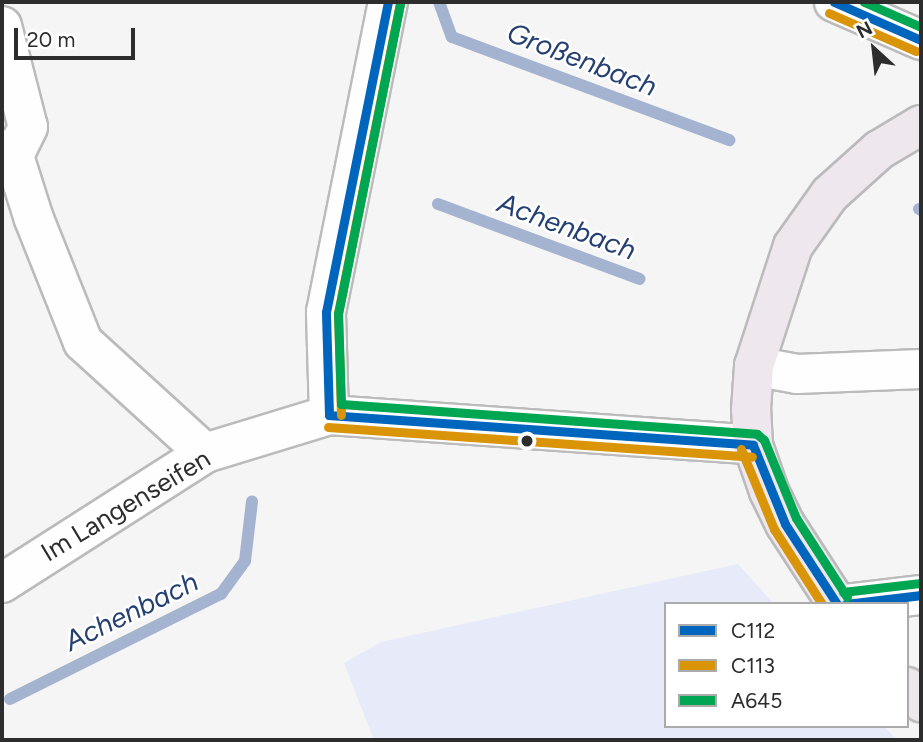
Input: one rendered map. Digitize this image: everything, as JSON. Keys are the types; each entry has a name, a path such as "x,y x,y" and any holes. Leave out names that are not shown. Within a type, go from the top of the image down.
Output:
{"main road":[{"path":"836,602 785,524 769,491 753,445 751,410 754,366 793,246 830,194 879,150 921,125"},
{"path":"909,689 921,702"}],"street":[{"path":"330,415 327,312 388,2"},
{"path":"834,2 921,40"},
{"path":"2,26 28,127 8,153 83,342 205,453"},
{"path":"754,366 797,374 921,369"},
{"name":"Im Langenseifen","path":"2,583 205,453 330,415 753,445"},
{"path":"861,602 921,595"}],"shaded area":[{"path":"738,564 772,602 664,602 664,728 886,728 897,740 374,740 344,663 381,642"}],"waterway":[{"name":"Großenbach","path":"439,2 452,37 729,140"},
{"name":"Achenbach","path":"438,204 640,279"},
{"name":"Achenbach","path":"10,699 221,594 245,561 252,501"}],"transit line":[{"name":"C112","path":"329,415 326,312 388,2"},
{"name":"C112","path":"834,2 921,40"},
{"name":"A645","path":"864,2 921,27"},
{"name":"C113","path":"341,415 338,313 400,4"},
{"name":"A645","path":"400,4 338,313 341,404 757,434 764,440 796,518 847,597"},
{"name":"C113","path":"829,13 916,51"},
{"name":"C112","path":"329,415 753,445"},
{"name":"C113","path":"328,427 752,457"},
{"name":"C112","path":"753,445 785,524 836,602"},
{"name":"C113","path":"741,449 774,529 821,602"},
{"name":"A645","path":"843,592 920,583"},
{"name":"C112","path":"863,602 921,595"}]}
